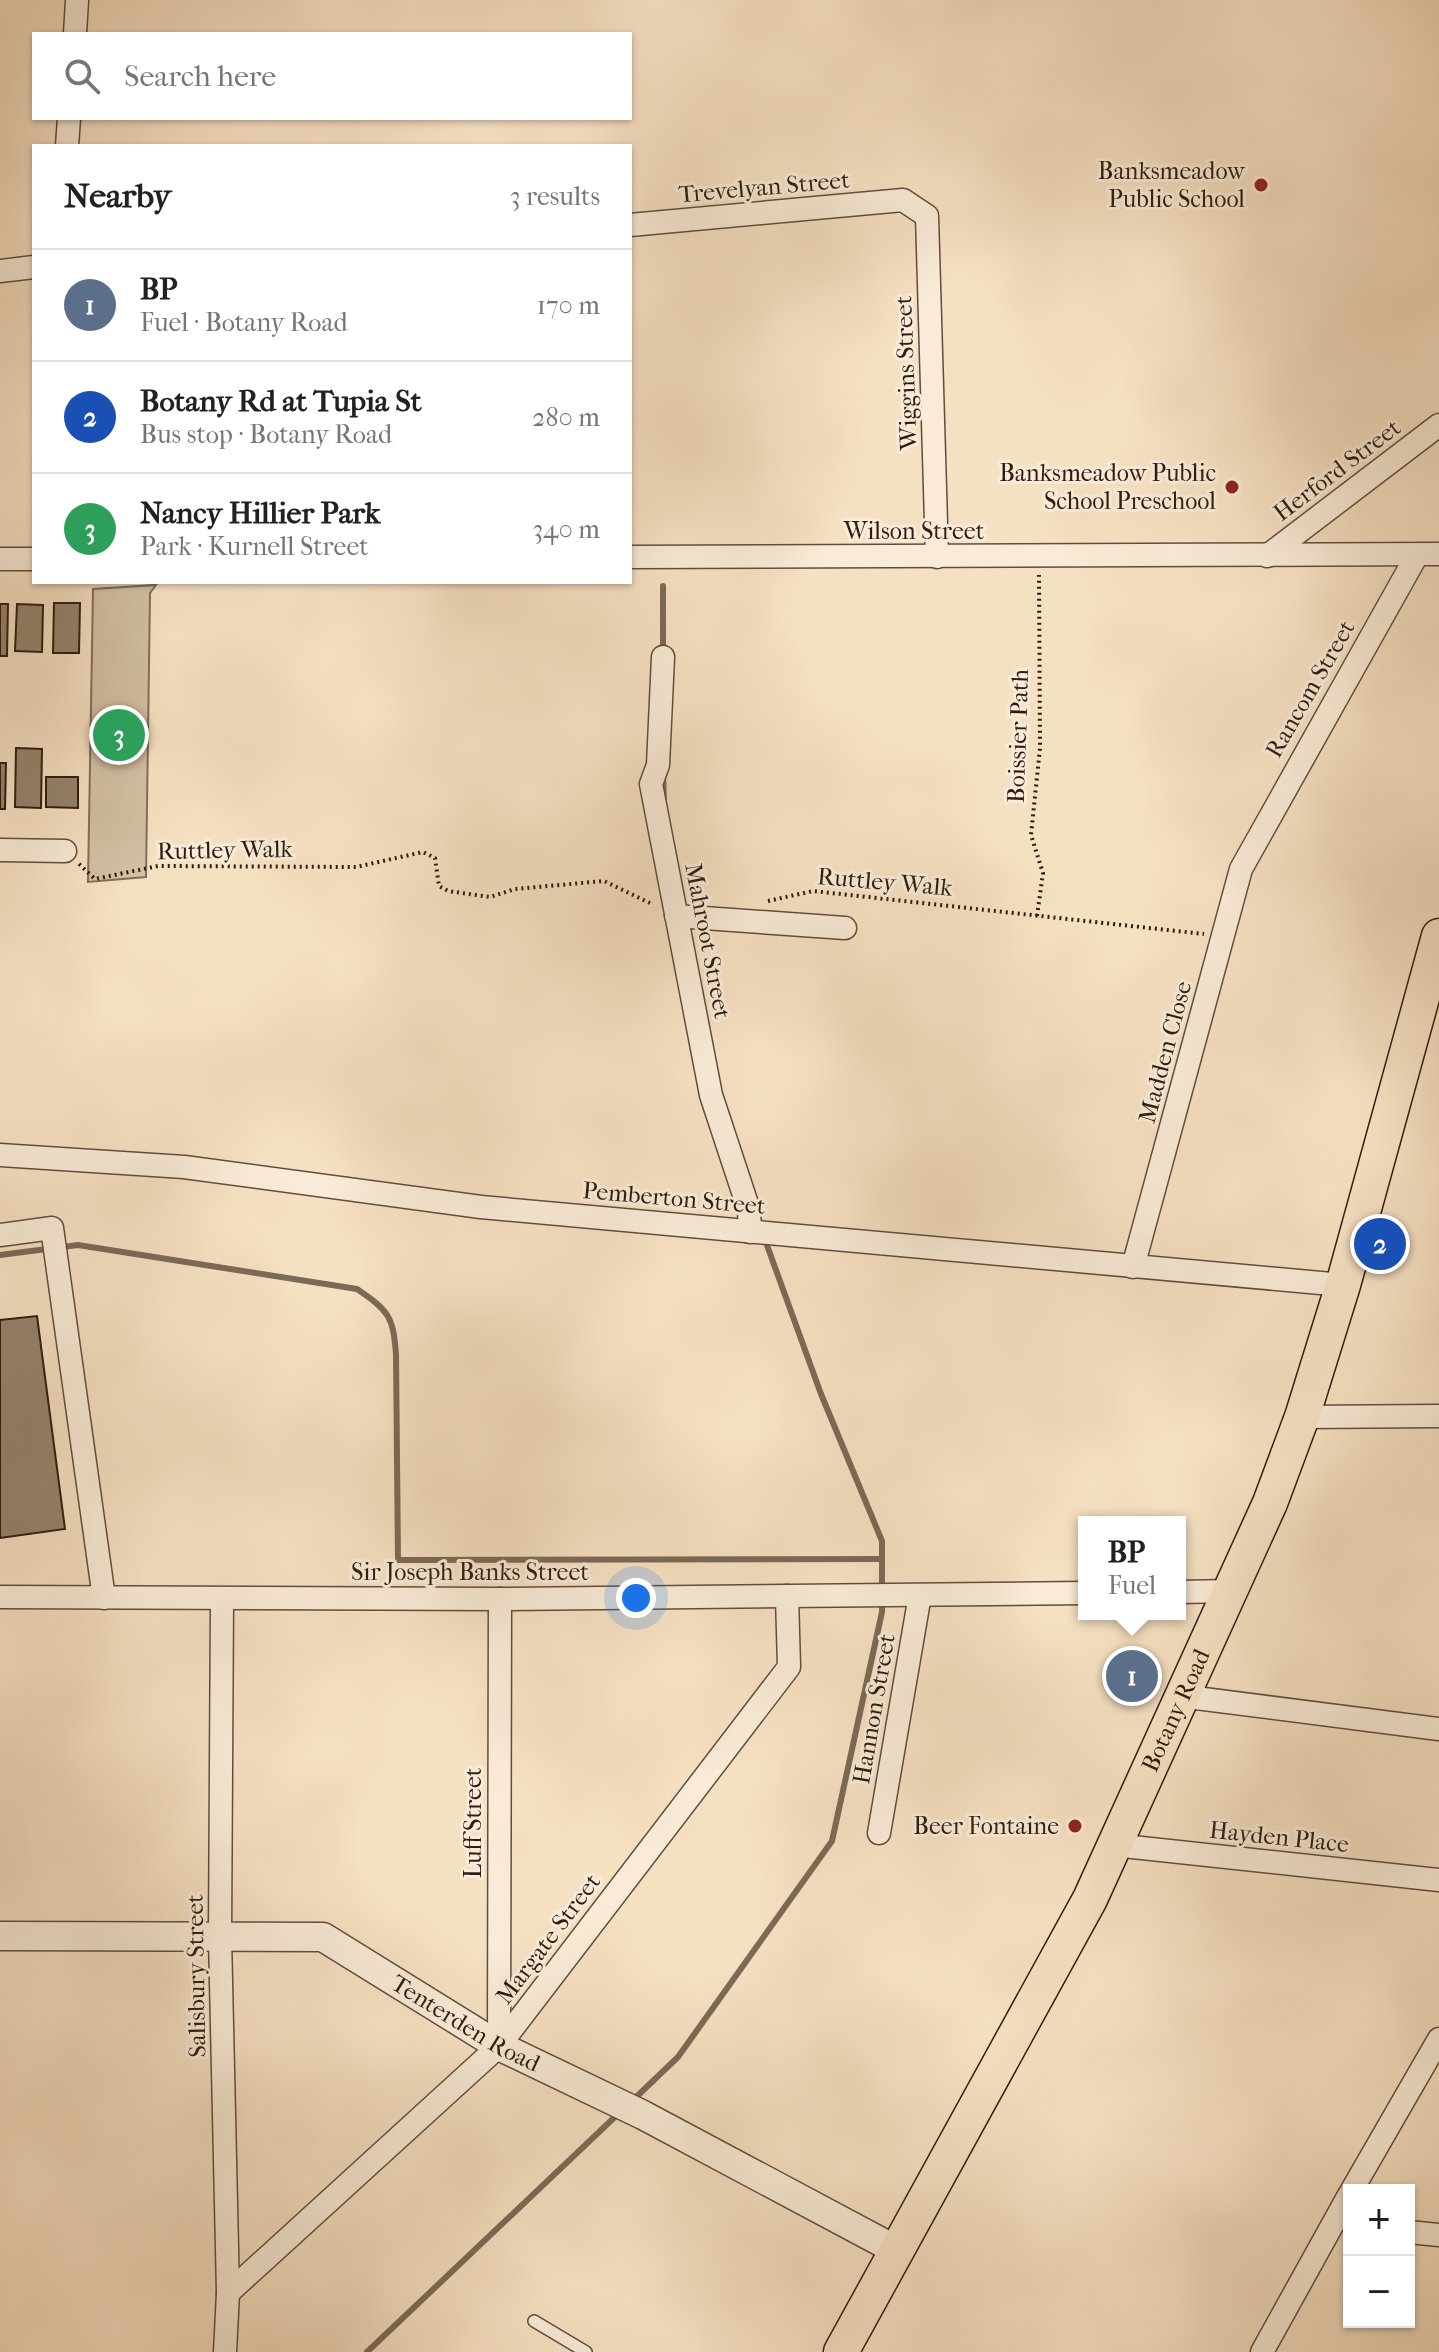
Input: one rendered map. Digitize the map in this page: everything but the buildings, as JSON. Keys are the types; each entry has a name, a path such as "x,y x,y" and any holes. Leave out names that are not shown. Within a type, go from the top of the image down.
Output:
{"main road":[{"name":"Botany Road","path":"841,2352 1063,1952 1231,1591 1302,1417 1343,1285 1439,936"}],"street":[{"path":"75,32 77,0"},
{"path":"67,144 69,120"},
{"name":"Trevelyan Street","path":"632,225 903,200"},
{"name":"Wiggins Street","path":"903,200 927,216 937,557"},
{"path":"0,271 32,267"},
{"name":"Herford Street","path":"1267,556 1439,425"},
{"name":"Wilson Street","path":"632,557 1428,554"},
{"name":"Rancom Street","path":"1248,850 1428,554"},
{"path":"0,559 32,559"},
{"name":"Mahroot Street","path":"663,657 658,765 651,784 711,1095 749,1210 750,1232"},
{"path":"0,850 65,851"},
{"name":"Madden Close","path":"1133,1267 1248,850"},
{"path":"675,910 845,928"},
{"name":"Pemberton Street","path":"0,1155 184,1167 481,1207 1343,1285"},
{"path":"0,1235 52,1228 104,1598"},
{"path":"1302,1417 1439,1416"},
{"path":"1186,1592 1231,1591"},
{"name":"Sir Joseph Banks Street","path":"0,1597 500,1599 1078,1593"},
{"name":"Hannon Street","path":"879,1833 920,1595"},
{"name":"Margate Street","path":"228,2293 499,2046 789,1667 787,1596"},
{"name":"Salisbury Street","path":"222,1599 220,1937 228,2293 225,2352"},
{"name":"Luff Street","path":"499,2046 500,1599"},
{"path":"1180,1696 1439,1729"},
{"name":"Hayden Place","path":"1114,1845 1439,1880"},
{"name":"Tenterden Road","path":"0,1936 323,1937 499,2046 643,2115 898,2251"},
{"path":"1355,2184 1439,2039"},
{"path":"1262,2352 1342,2223"},
{"path":"1415,2233 1439,2235"}],"lane":[{"path":"534,2321 586,2352"}],"path":[{"name":"Boissier Path","path":"1037,916 1043,873 1031,835 1040,748 1039,557"},
{"name":"Ruttley Walk","path":"65,851 95,879 158,866 356,867 423,852 435,858 439,886 448,891 490,897 515,889 604,881 656,906 675,910"},
{"name":"Ruttley Walk","path":"761,902 813,891 1222,936"}],"shaded area":[{"path":"156,585 150,593 146,877 88,882 93,589"}],"waterway":[{"path":"663,586 663,654"},
{"path":"663,773 664,802"},
{"path":"632,2101 678,2057 832,1841 882,1612 882,1541 821,1394 764,1237"},
{"path":"0,1255 78,1245 357,1289 368,1297 383,1309 391,1323 395,1341 398,1560 882,1559"},
{"path":"367,2352 618,2114"}],"place":[{"name":"Banksmeadow Public School","path":"1261,185"},
{"name":"Banksmeadow Public School Preschool","path":"1232,487"},
{"name":"Nancy Hillier Park","path":"119,735"},
{"name":"Botany Rd at Tupia St","path":"1380,1244"},
{"name":"BP","path":"1132,1676"},
{"name":"Beer Fontaine","path":"1075,1826"}]}
